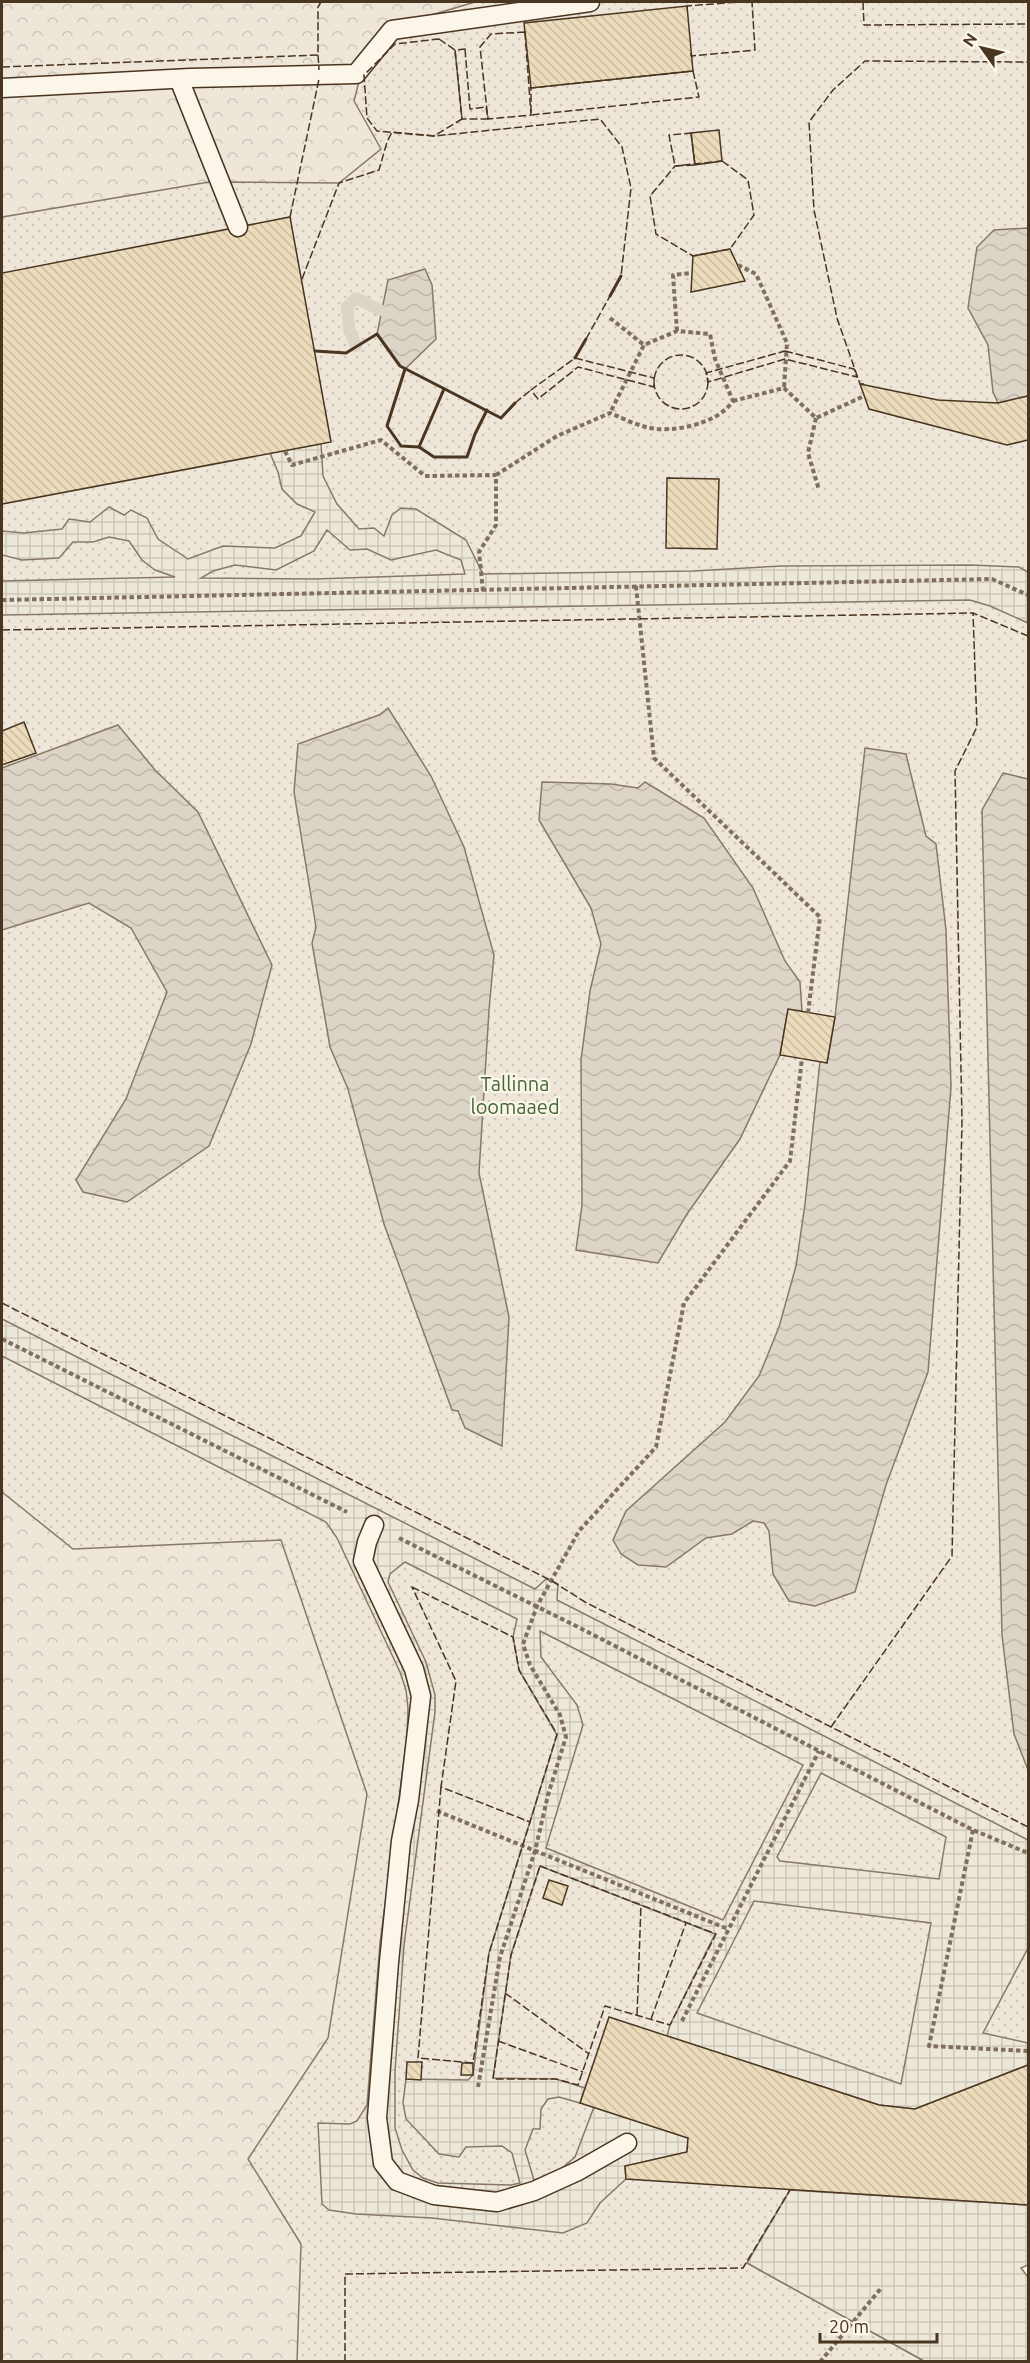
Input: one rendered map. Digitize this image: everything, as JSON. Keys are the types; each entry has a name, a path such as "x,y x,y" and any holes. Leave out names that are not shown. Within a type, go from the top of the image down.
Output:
{"lane":[{"path":"2,88 179,79 356,74 392,30 590,2"},
{"path":"179,79 238,227"},
{"path":"374,1525 363,1561 414,1668 421,1696 409,1800 401,1840 377,2118 383,2163 397,2181 434,2195 497,2202 534,2191 561,2179 627,2143"}],"path":[{"path":"738,265 756,274 787,343 784,388"},
{"path":"677,331 673,275 692,273"},
{"path":"610,318 644,345"},
{"path":"285,451 292,465 381,440 425,476 496,475 557,436 610,413 644,345 677,331 710,334 716,359 733,401"},
{"path":"610,413 647,428 670,429 704,422 728,409 733,401 784,388"},
{"path":"784,388 816,418"},
{"path":"816,418 864,396"},
{"path":"816,418 808,453 819,490"},
{"path":"483,591 479,552 496,525 496,475"},
{"path":"2,600 992,579 1029,595"},
{"path":"636,586 654,758 820,917 808,1014"},
{"path":"478,2086 500,1957 535,1851 548,1795 566,1737 560,1715 530,1665 523,1644 537,1606 579,1531 656,1447 684,1303 790,1161 802,1058"},
{"path":"2,1339 537,1606 973,1830 1029,1853"},
{"path":"682,2021 819,1751"},
{"path":"409,1800 728,1929"},
{"path":"973,1830 929,2046 1029,2052"},
{"path":"820,2361 882,2287"}],"green space":[{"name":"Tallinna loomaaed","path":"2,2 1028,2 1028,2205 790,2190 747,2263 924,2361 2,2361"},
{"path":"2,2 475,2 411,21 360,77 354,101 381,149 339,183 209,182 2,217"},
{"path":"2,1492 73,1549 281,1540 367,1794 328,2038 248,2159 301,2244 297,2361 2,2361"}],"shaded area":[{"path":"321,444 323,476 337,504 359,529 374,528 384,536 392,515 401,508 416,509 466,540 483,574 693,571 782,566 1019,567 1028,572 1028,623 970,600 2,615 2,581 175,577 155,570 142,560 129,541 109,537 93,542 73,542 59,558 22,560 2,555 2,531 24,533 62,529 69,519 90,522 109,507 124,515 131,510 147,518 158,539 188,559 223,546 275,548 301,536 315,512 297,504 282,489 270,453","holes":["327,530 350,550 367,549 391,560 436,550 461,560 465,574 315,579 201,578 213,571 235,565 276,570 314,551"]},
{"path":"2,1319 535,1589 546,1579 558,1584 557,1600 1028,1840 1028,1948 983,2033 1028,2043 1028,2065 915,2109 879,2105 667,2036 670,2025 715,1934 540,1866 511,1955 493,2078 556,2079 585,2088 580,2103 559,2097 548,2099 541,2109 540,2129 533,2129 525,2150 534,2180 555,2174 575,2157 594,2107 688,2138 687,2152 625,2166 626,2179 600,2203 587,2223 563,2233 432,2218 356,2214 329,2210 322,2204 318,2123 350,2124 357,2121 367,2105 380,1943 407,1737 408,1708 406,1690 400,1672 337,1538 326,1522 2,1356","holes":["405,1562 517,1619 513,1637 519,1670 557,1735 489,1953 473,2075 468,2080 406,2079 403,2103 406,2119 439,2154 459,2157 466,2147 502,2146 512,2153 520,2183 511,2185 438,2183 423,2178 413,2170 402,2150 395,2128 395,2071 404,1945 435,1712 435,1695 426,1662 388,1582 390,1574","540,1631 803,1765 723,1920 546,1848 583,1725 577,1705 541,1657","821,1773 946,1837 939,1879 780,1861 777,1857","754,1901 931,1923 901,2084 697,2013"]},
{"path":"790,2190 1028,2205 1028,2265 1021,2268 1028,2277 1028,2361 924,2361 747,2263"}],"water":[{"path":"1028,228 1028,396 998,403 993,392 988,345 968,308 977,247 994,230"},
{"path":"425,269 432,285 436,339 405,369 400,366 377,334 388,280"},
{"path":"388,708 431,776 464,847 494,955 479,1173 509,1317 502,1446 465,1428 458,1411 452,1410 384,1224 348,1089 330,1047 312,943 316,927 294,792 298,744 379,715"},
{"path":"118,725 155,770 198,812 272,965 251,1044 209,1146 127,1202 83,1192 76,1180 126,1099 167,992 131,928 89,903 2,930 2,768"},
{"path":"865,748 906,754 926,836 936,844 946,930 951,1087 928,1372 886,1485 855,1592 815,1606 789,1601 773,1574 769,1531 764,1523 753,1521 732,1534 706,1538 666,1567 638,1565 621,1554 613,1540 626,1511 725,1422 759,1376 779,1327 796,1266 820,1061 827,1063 835,1017"},
{"path":"1003,773 1028,779 1028,1770 1014,1734 1002,1635 982,810"},
{"path":"542,782 611,784 638,788 645,782 704,818 753,888 785,961 800,982 802,1012 788,1010 780,1055 740,1139 687,1214 658,1263 576,1250 582,1205 581,1060 590,991 601,944 591,908 539,820"}],"building":[{"path":"687,6 693,71 531,88 524,23"},
{"path":"719,130 722,161 695,165 691,133"},
{"path":"290,217 331,442 2,504 2,273"},
{"path":"730,249 745,281 691,292 693,256"},
{"path":"860,384 938,400 998,403 1028,396 1028,440 1007,445 869,409"},
{"path":"667,478 719,479 717,549 666,548"},
{"path":"24,722 36,753 2,765 2,731"},
{"path":"788,1009 835,1017 827,1063 780,1055"},
{"path":"549,1880 568,1886 562,1905 543,1898"},
{"path":"609,2017 879,2105 915,2109 1028,2065 1028,2205 626,2179 625,2166 687,2152 688,2138 580,2103"},
{"path":"407,2062 422,2062 421,2080 406,2079"},
{"path":"462,2063 473,2063 473,2075 461,2075"}],"waterway":[{"path":"356,346 349,328 347,307 356,298 380,310"}],"fence":[{"path":"2,67 318,55 318,7 321,2"},
{"path":"687,9 687,6 738,2"},
{"path":"691,53 691,56 755,50 752,2"},
{"path":"863,2 864,25 1028,24"},
{"path":"525,32 531,115 488,119 480,47 491,34 525,32"},
{"path":"439,39 455,50 462,119 434,136 377,131 367,118 364,75 395,44 439,39"},
{"path":"465,49 470,109 486,107 488,119 462,119 455,50 465,49"},
{"path":"318,55 319,70"},
{"path":"864,384 860,384 837,318 814,210 809,122 833,90 865,61 1028,62"},
{"path":"693,71 699,97 531,115 531,88 693,71"},
{"path":"290,217 319,79"},
{"path":"302,279 339,183 379,170 392,132 434,136 600,119 622,147 631,188 621,276"},
{"path":"691,133 695,165 675,166 669,135 691,133"},
{"path":"722,161 748,180 754,215 730,249 693,256 656,234 650,196 675,166 722,161"},
{"path":"586,339 610,296"},
{"path":"785,351 854,369 857,377 785,359 708,382 706,373 785,351"},
{"path":"681,355 691,357 700,363 706,372 708,382 706,392 700,401 691,407 681,409 671,407 662,401 656,392 654,382 656,372 662,363 671,357 681,355"},
{"path":"575,358 654,378 654,387 578,367 538,399 531,390 575,358"},
{"path":"515,403 531,390"},
{"path":"2,630 973,613 1028,636"},
{"path":"831,1727 952,1556 962,1121 955,771 977,727 973,613"},
{"path":"2,1303 552,1581 585,1602 1028,1827"},
{"path":"412,1587 513,1637 519,1670 557,1734 530,1822 441,1787 456,1681 412,1587"},
{"path":"441,1787 418,2058 473,2063 489,1953 530,1822"},
{"path":"540,1866 716,1934 670,2025 605,2006 578,2085 556,2079 493,2079 511,1955 540,1866"},
{"path":"637,2015 641,1905"},
{"path":"651,2019 686,1923"},
{"path":"505,1993 589,2054"},
{"path":"498,2041 583,2072"},
{"path":"345,2362 345,2274 743,2268 790,2190"}],"wall":[{"path":"610,296 621,276"},
{"path":"315,351 346,353 377,334 400,366 501,418 515,403"},
{"path":"575,358 586,339"},
{"path":"405,369 387,426 401,446 419,447 434,457 467,457 487,410"},
{"path":"419,447 444,389"}]}
